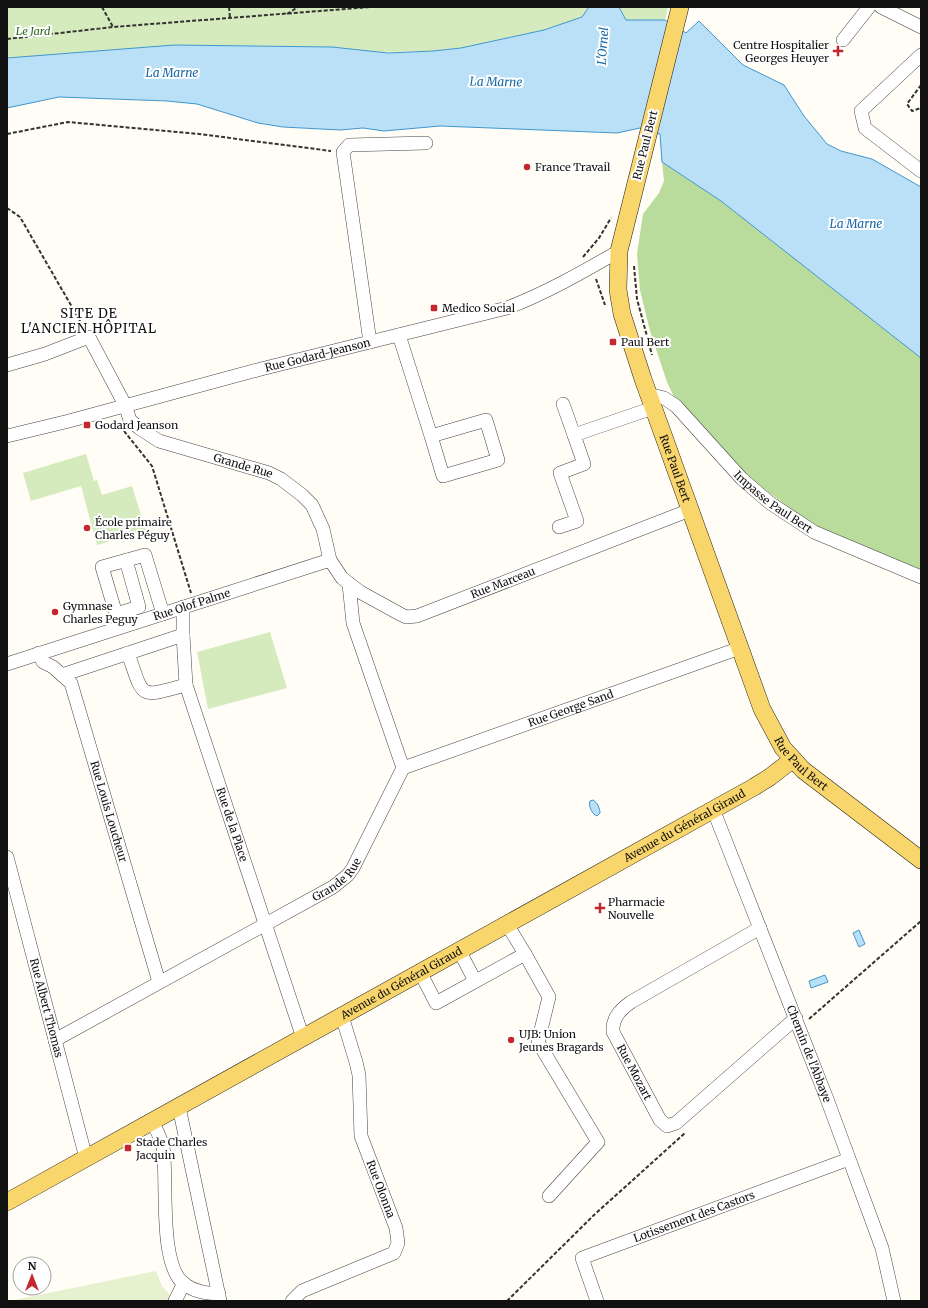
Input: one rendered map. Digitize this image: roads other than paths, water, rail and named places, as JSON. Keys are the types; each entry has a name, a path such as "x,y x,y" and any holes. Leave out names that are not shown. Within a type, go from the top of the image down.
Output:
{"main road":[{"name":"Rue Paul Bert","path":"680,7 619,251 618,290 622,314 651,401 762,709 775,736 792,760 814,780 921,860"},
{"name":"Avenue du Général Giraud","path":"7,1202 770,777 792,760"}],"street":[{"path":"843,40 869,7"},
{"path":"881,7 921,27"},
{"path":"921,55 861,111 865,128 921,172"},
{"path":"370,342 343,152 350,145 426,143"},
{"name":"Rue Godard-Jeanson","path":"7,436 507,308 592,273 619,251"},
{"path":"399,335 443,476 498,460 486,420 431,436"},
{"path":"7,365 45,354 90,337 125,405"},
{"name":"Impasse Paul Bert","path":"651,401 664,398 676,406 742,479 770,502 808,528 921,577"},
{"path":"574,435 651,401"},
{"path":"559,527 577,521 560,472 584,464 563,404"},
{"name":"Grande Rue","path":"125,405 130,420 139,428 159,441 268,472 292,487 312,505 318,518 330,560"},
{"name":"Rue Marceau","path":"330,560 335,570 348,584 400,614 411,618 690,510"},
{"path":"126,560 145,555 163,614"},
{"name":"Rue Olof Palme","path":"7,664 330,560"},
{"path":"348,584 353,623 403,768"},
{"name":"Rue de la Place","path":"189,606 183,635 186,685 303,1038"},
{"path":"62,675 183,635"},
{"name":"Rue George Sand","path":"403,768 740,648"},
{"name":"Rue Louis Loucheur","path":"39,653 43,662 53,667 71,684 86,729 159,982"},
{"path":"128,653 140,688 144,692 152,694 186,685"},
{"name":"Grande Rue","path":"55,1040 333,887 348,875 353,868 403,768"},
{"name":"Chemin de l'Abbaye","path":"713,809 796,1018 882,1248 894,1301"},
{"name":"Rue Albert Thomas","path":"7,857 86,1158"},
{"path":"508,924 549,997 538,1042 598,1142 549,1196"},
{"name":"Rue Mozart","path":"760,928 626,1006 616,1016 612,1023 613,1032 660,1120 667,1126 676,1123 796,1018"},
{"path":"459,950 475,981"},
{"path":"420,972 436,1003 525,954"},
{"name":"Rue Olonna","path":"293,1301 302,1291 394,1253 398,1243 396,1228 362,1136 359,1075 342,1016"},
{"path":"152,1121 162,1144 164,1213 168,1239 177,1276 184,1283 206,1294 220,1298 179,1106"},
{"name":"Lotissement des Castors","path":"598,1301 582,1258 849,1159"},
{"path":"175,1301 184,1283"}],"water":[{"name":"La Marne","path":"589,7 619,7 626,20 665,20 686,33 699,21 743,65 784,85 804,116 827,144 841,151 872,159 921,187 921,358 721,201 662,162 660,134 640,128 617,133 440,126 384,131 363,128 340,130 283,127 258,123 197,104 167,101 59,97 7,108 7,58 174,45 332,47 388,53 433,51 461,48 544,30 582,17"},
{"path":"593,800 597,804 600,813 597,816 592,812 590,807 590,801"},
{"path":"859,930 865,944 859,947 853,933"},
{"path":"825,975 828,982 811,988 809,981"}],"place":[{"name":"Centre Hospitalier Georges Heuyer","path":"838,51"},
{"name":"France Travail","path":"527,167"},
{"name":"Medico Social","path":"434,308"},
{"name":"Paul Bert","path":"613,342"},
{"name":"Godard Jeanson","path":"87,425"},
{"name":"École primaire Charles Péguy","path":"87,528"},
{"name":"Gymnase Charles Peguy","path":"55,612"},
{"name":"Pharmacie Nouvelle","path":"600,908"},
{"name":"UJB: Union Jeunes Bragards","path":"511,1040"},
{"name":"Stade Charles Jacquin","path":"128,1148"}],"district":[{"name":"SITE DE L'ANCIEN HÔPITAL","path":"89,320"}],"park label":[{"name":"Le Jard","path":"33,31"}],"water label":[{"name":"L'Ornel","path":"603,46"}]}
